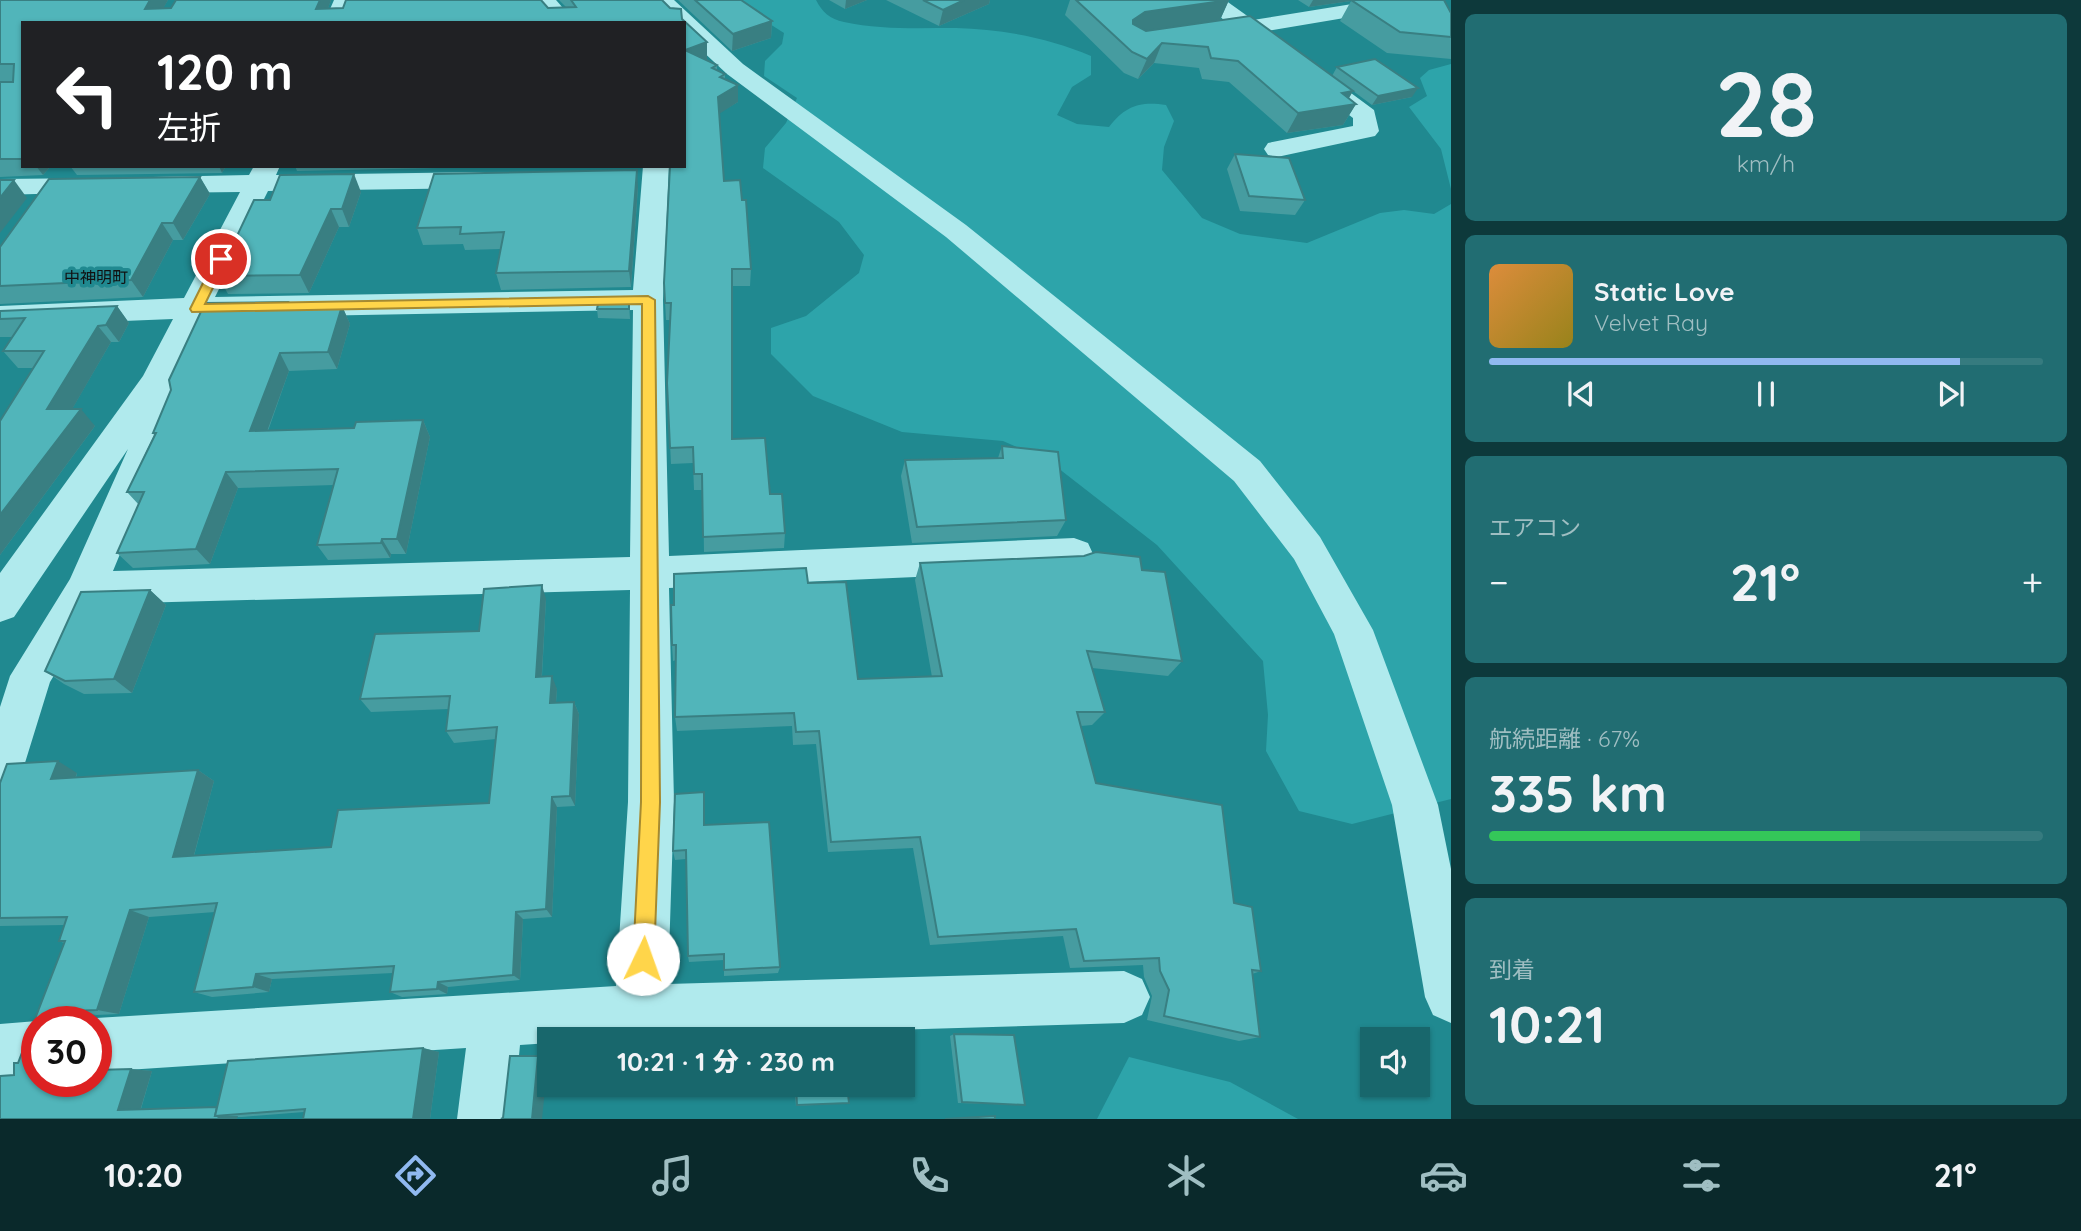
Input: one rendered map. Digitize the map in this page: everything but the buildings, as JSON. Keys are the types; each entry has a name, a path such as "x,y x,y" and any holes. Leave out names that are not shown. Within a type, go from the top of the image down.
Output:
{"street":[{"path":"336,21 345,0"},
{"path":"544,0 563,21"},
{"path":"661,0 684,21"},
{"path":"1210,0 1365,115 1366,131 1277,149"},
{"path":"1213,33 1392,5"},
{"path":"686,23 735,69 956,231 1247,471 1307,548 1353,630 1415,805 1451,997"},
{"path":"641,1011 651,802 646,173"},
{"path":"0,605 158,380 197,309 263,175"},
{"path":"0,187 59,176 263,175 505,179"},
{"path":"30,217 59,176"},
{"path":"0,316 197,309 648,300"},
{"path":"0,777 31,676 86,588 164,406 158,380"},
{"path":"86,588 649,573 1074,554"},
{"path":"112,1044 641,1011 1124,997"},
{"path":"485,1119 496,1020"},
{"path":"0,1051 21,1049"}],"shaded area":[{"path":"717,0 816,0 827,14 835,19 858,25 990,30 1042,39 1091,56 1091,75 1072,87 1057,115 1077,124 1109,127 1121,114 1134,107 1148,104 1166,105 1174,121 1164,147 1162,170 1202,218 1240,234 1307,243 1380,213 1404,210 1434,214 1451,204 1451,799 1352,824 1299,811 1266,751 1268,715 1263,661 1157,545 1049,461 1003,441 902,432 813,396 771,354 771,328 806,316 859,273 864,255 839,222 763,168 765,148 786,123 797,98 764,76 765,61 782,44 784,33 751,12"},
{"path":"1451,64 1451,189 1441,149 1409,107 1427,96 1420,78 1429,70"},
{"path":"1129,1057 1230,1082 1298,1119 1097,1119"}],"district":[{"name":"中神明町","path":"96,277"}],"route":[{"path":"221,259 197,309 648,300 651,802 643,959"}]}
